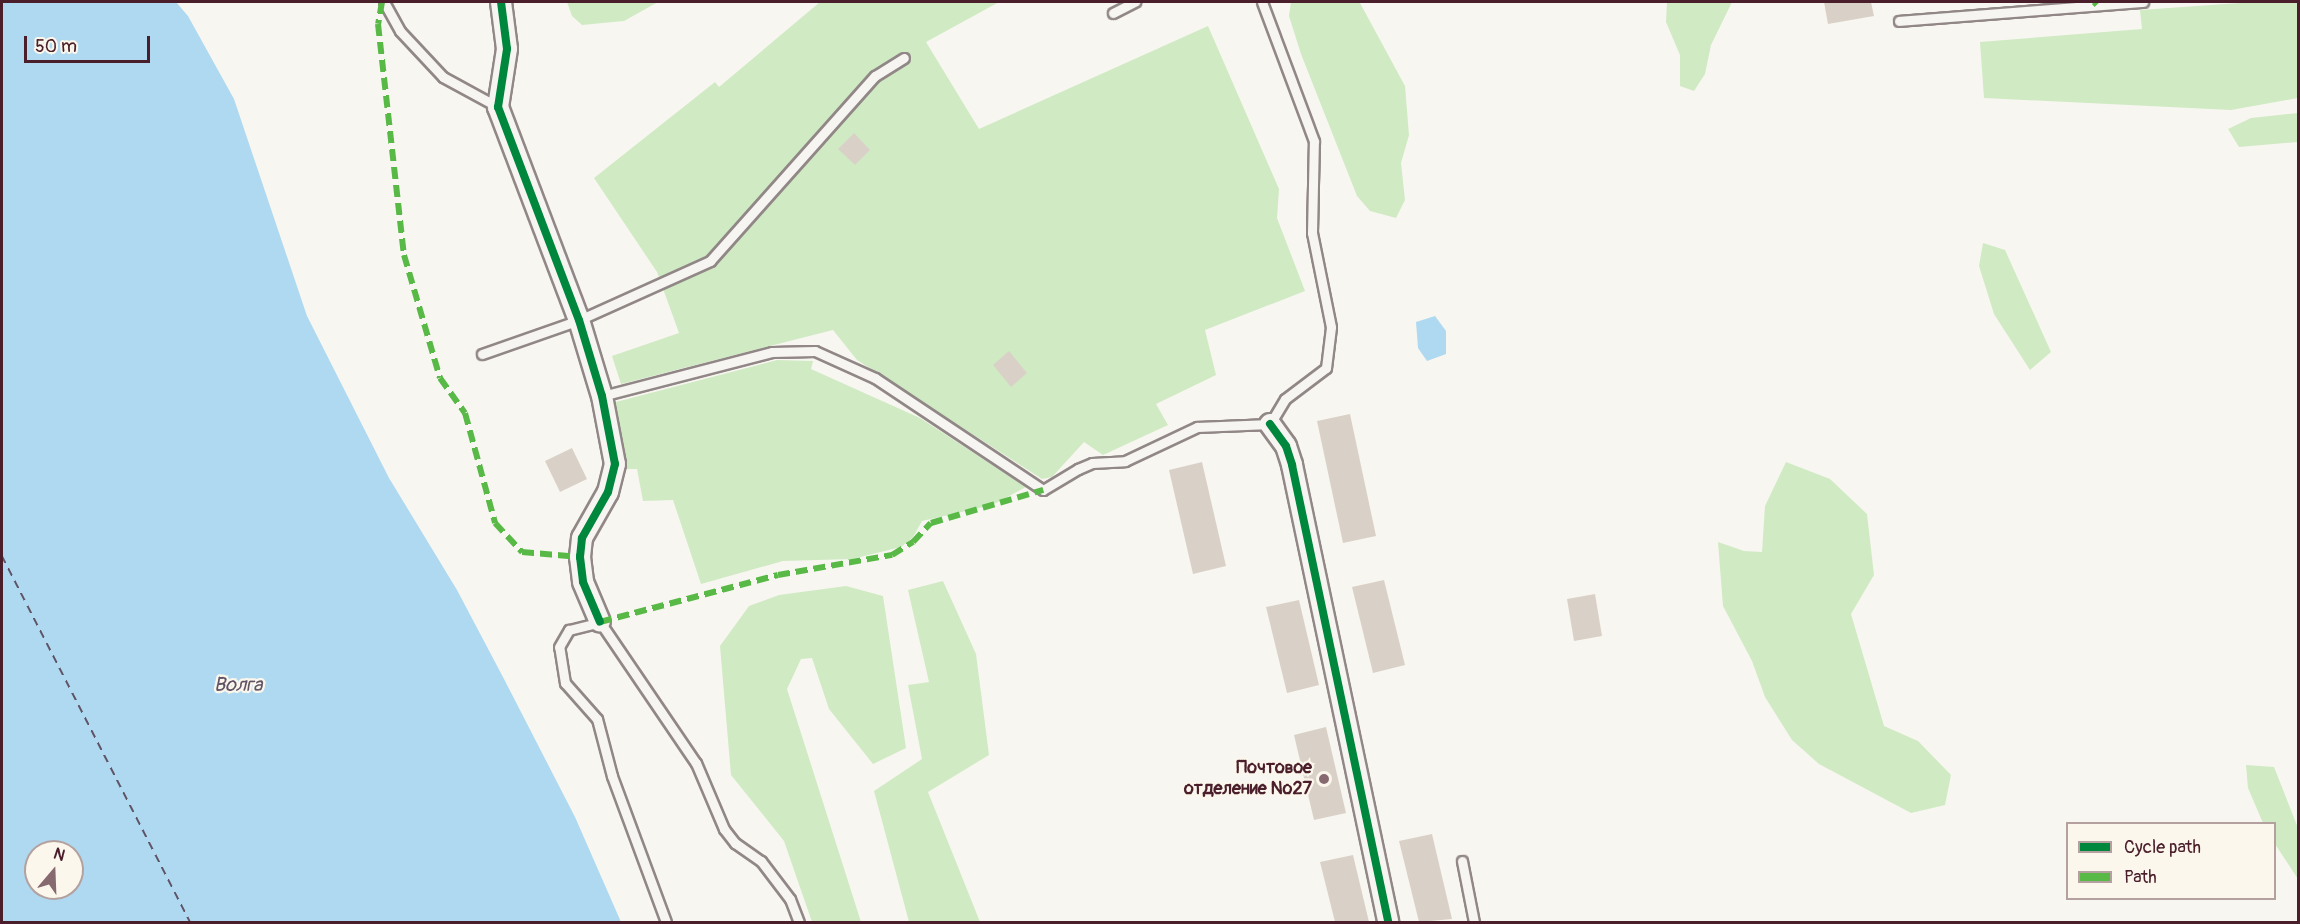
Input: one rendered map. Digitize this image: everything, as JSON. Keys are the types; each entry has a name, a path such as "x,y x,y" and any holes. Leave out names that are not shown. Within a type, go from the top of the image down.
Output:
{"street":[{"path":"501,2 507,49 498,107 579,320 602,396 615,471 608,492 582,538 580,557 583,582 600,622"},
{"path":"1270,424 1286,446 1292,465 1388,922"}],"lane":[{"path":"384,2 400,31 443,77 498,107"},
{"path":"1113,12 1135,2"},
{"path":"602,396 772,352 815,351 875,378 1043,490 1092,463 1125,461 1197,427 1270,424 1285,399 1326,368 1331,327 1312,233 1314,141 1262,2"},
{"path":"1899,21 2143,2"},
{"path":"482,354 579,320 710,261 875,76 904,58"},
{"path":"666,922 612,776 597,719 565,683 559,646 569,630 600,622 696,763 724,829 735,843 761,861 790,899 799,922"},
{"path":"1462,861 1474,922"}],"green space":[{"path":"567,2 658,2 624,21 582,25 572,16"},
{"path":"820,2 999,2 926,42 979,129 1208,26 1279,189 1277,218 1305,291 1205,330 1216,375 1156,404 1168,425 1103,455 1084,442 1052,477 1042,479 857,360 833,330 621,384 612,356 679,333 657,272 594,178 715,82 719,87"},
{"path":"1291,2 1360,3 1405,86 1409,135 1401,163 1405,200 1396,218 1370,211 1357,196 1301,54 1289,16"},
{"path":"1667,2 1732,2 1711,45 1705,74 1694,91 1680,86 1680,55 1666,22"},
{"path":"2254,2 2298,2 2298,98 2231,110 1984,98 1980,42 2142,29 2140,10"},
{"path":"2298,113 2298,142 2239,147 2228,129 2251,118"},
{"path":"1983,243 2005,250 2051,352 2030,370 1994,314 1979,266"},
{"path":"777,360 813,361 811,369 920,418 1026,487 992,505 922,521 913,537 901,547 852,559 783,561 701,584 673,500 643,501 637,469 627,469 612,403"},
{"path":"1786,462 1830,479 1867,514 1874,575 1851,614 1884,726 1918,741 1951,775 1945,805 1911,813 1819,764 1792,740 1765,697 1752,661 1723,606 1718,542 1744,551 1762,552 1765,506"},
{"path":"943,581 976,654 989,755 928,792 980,922 909,922 874,791 922,759 908,685 929,682 908,590"},
{"path":"846,586 883,596 906,748 873,764 829,709 812,658 801,659 787,689 861,922 812,922 784,841 731,775 720,646 749,606 779,595"},
{"path":"2246,765 2274,767 2298,828 2298,879 2276,846 2276,822 2263,822 2248,788"}],"water":[{"name":"Волга","path":"2,2 176,2 188,16 234,99 307,316 389,478 457,590 504,679 575,817 621,922 2,922"},
{"path":"1435,316 1446,331 1446,354 1427,361 1418,348 1416,322"}],"building":[{"path":"1824,2 1871,2 1874,16 1828,24"},
{"path":"854,133 870,150 855,165 838,149"},
{"path":"1009,351 1027,373 1011,387 993,365"},
{"path":"1350,414 1376,536 1343,543 1317,421"},
{"path":"572,448 587,479 560,492 545,461"},
{"path":"1202,462 1226,566 1193,574 1169,470"},
{"path":"1384,580 1405,665 1373,673 1352,587"},
{"path":"1595,594 1602,636 1574,641 1567,599"},
{"path":"1299,600 1319,685 1287,693 1266,607"},
{"path":"1326,727 1346,813 1314,820 1294,735"},
{"path":"1432,834 1452,919 1419,922 1399,841"},
{"path":"1353,855 1369,922 1335,922 1320,862"}],"ferry route":[{"path":"2,556 190,922"}],"marked path":[{"path":"382,2 378,24 404,255 440,378 465,413 495,523 522,552 580,557"},
{"path":"2094,2 2097,5"},
{"path":"600,622 778,575 892,555 913,542 931,523 1043,490"}],"cycle path":[{"path":"501,2 507,49 498,107 579,320 602,396 615,464 608,492 582,538 580,557 583,582 600,622"},
{"path":"1270,424 1286,446 1292,465 1388,922"}],"place":[{"name":"Почтовое отделение №27","path":"1324,779"}]}
